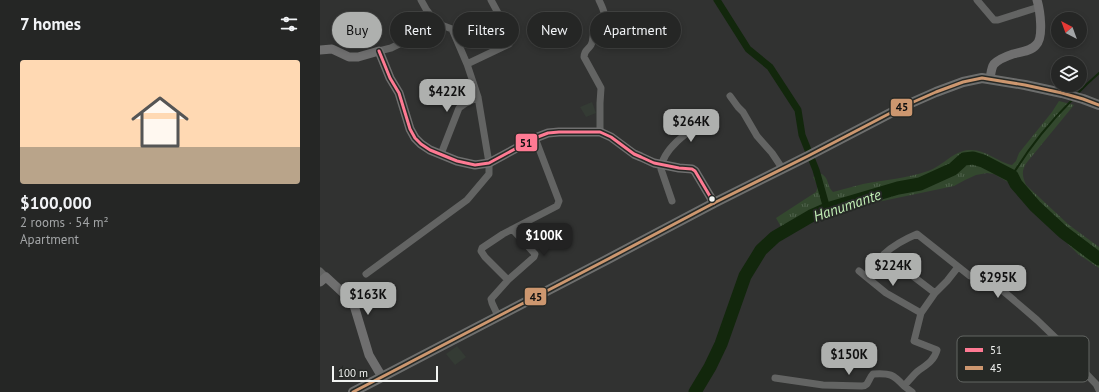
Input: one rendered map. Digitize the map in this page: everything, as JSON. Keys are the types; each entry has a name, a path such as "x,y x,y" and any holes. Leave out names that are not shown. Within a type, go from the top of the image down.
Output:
{"main road":[{"path":"990,79 992,68 1000,59 1030,50 1038,44 1040,23 1038,4"},
{"path":"320,50 332,49 349,57 358,58 379,51 390,78 399,93 410,128 415,138 430,150 458,161 475,165 489,163 535,138 548,133 600,132 610,137 634,154 654,163 694,170 714,203"},
{"path":"353,392 714,203 920,98 949,87 982,78 1062,93 1099,105"},
{"path":"322,277 353,302 369,355 382,377"}],"street":[{"path":"421,0 428,12"},
{"path":"467,64 509,44 511,40 511,37 491,0"},
{"path":"599,0 605,17 595,29 593,34 593,42 585,51 584,57 601,88 600,132"},
{"path":"977,0 994,20 998,20 1038,4"},
{"path":"366,274 467,200 489,174 489,163 478,97 467,64 452,29 445,26"},
{"path":"379,51 391,48"},
{"path":"730,96 743,112 756,136 772,153 782,168"},
{"path":"441,154 459,108 478,97"},
{"path":"672,201 663,177 661,164 673,145 712,115"},
{"path":"508,280 485,257 481,251 482,248 488,243 557,206 559,201 535,138"},
{"path":"498,316 492,303 492,299 508,280 534,257 535,254 513,230"},
{"path":"935,293 884,254 889,249 917,234 970,276 987,274 992,276 1002,290 1054,336"},
{"path":"904,386 916,372 931,361 937,350 914,341 921,313 935,293 958,267"},
{"path":"858,271 886,293 921,313"},
{"path":"775,378 823,385 865,386 868,384 870,377 873,374 878,373 895,376 912,392"},
{"path":"1089,377 1096,384 1099,390"}],"shaded area":[{"path":"592,102 596,113 586,117 580,107"},
{"path":"457,346 466,357 455,365 446,354"}],"green space":[{"path":"1059,101 1074,105 1026,164 1023,170 1024,178 1026,185 1069,225 1099,247 1099,268 1078,254 1024,202 1008,182 994,174 987,173 976,175 954,186 849,208 821,217 802,226 787,237 776,218 816,192 818,186 813,177 822,174 826,178 829,187 833,192 863,184 928,171 958,153 969,150 981,152 1012,165 1016,161 1019,153"}],"waterway":[{"path":"717,0 748,49 770,67 798,110 802,135 816,170 827,209"},
{"path":"1077,94 1099,73"},
{"path":"1012,176 1025,155 1040,136 1073,99"},
{"name":"Hanumante","path":"695,392 710,367 721,344 745,276 761,250 775,237 811,216 827,209 898,188 920,184 953,169 964,159 973,158 983,161 1012,176 1016,184 1035,206 1063,232 1099,259"}],"transit line":[{"name":"51","path":"379,51 390,78 399,93 410,129 415,138 430,150 457,161 475,165 489,163 535,138 548,133 600,132 611,137 634,154 654,163 692,169 695,171 714,203"},
{"name":"45","path":"353,392 714,203 902,107 936,92 963,82 982,78 1062,93 1099,105"}]}
